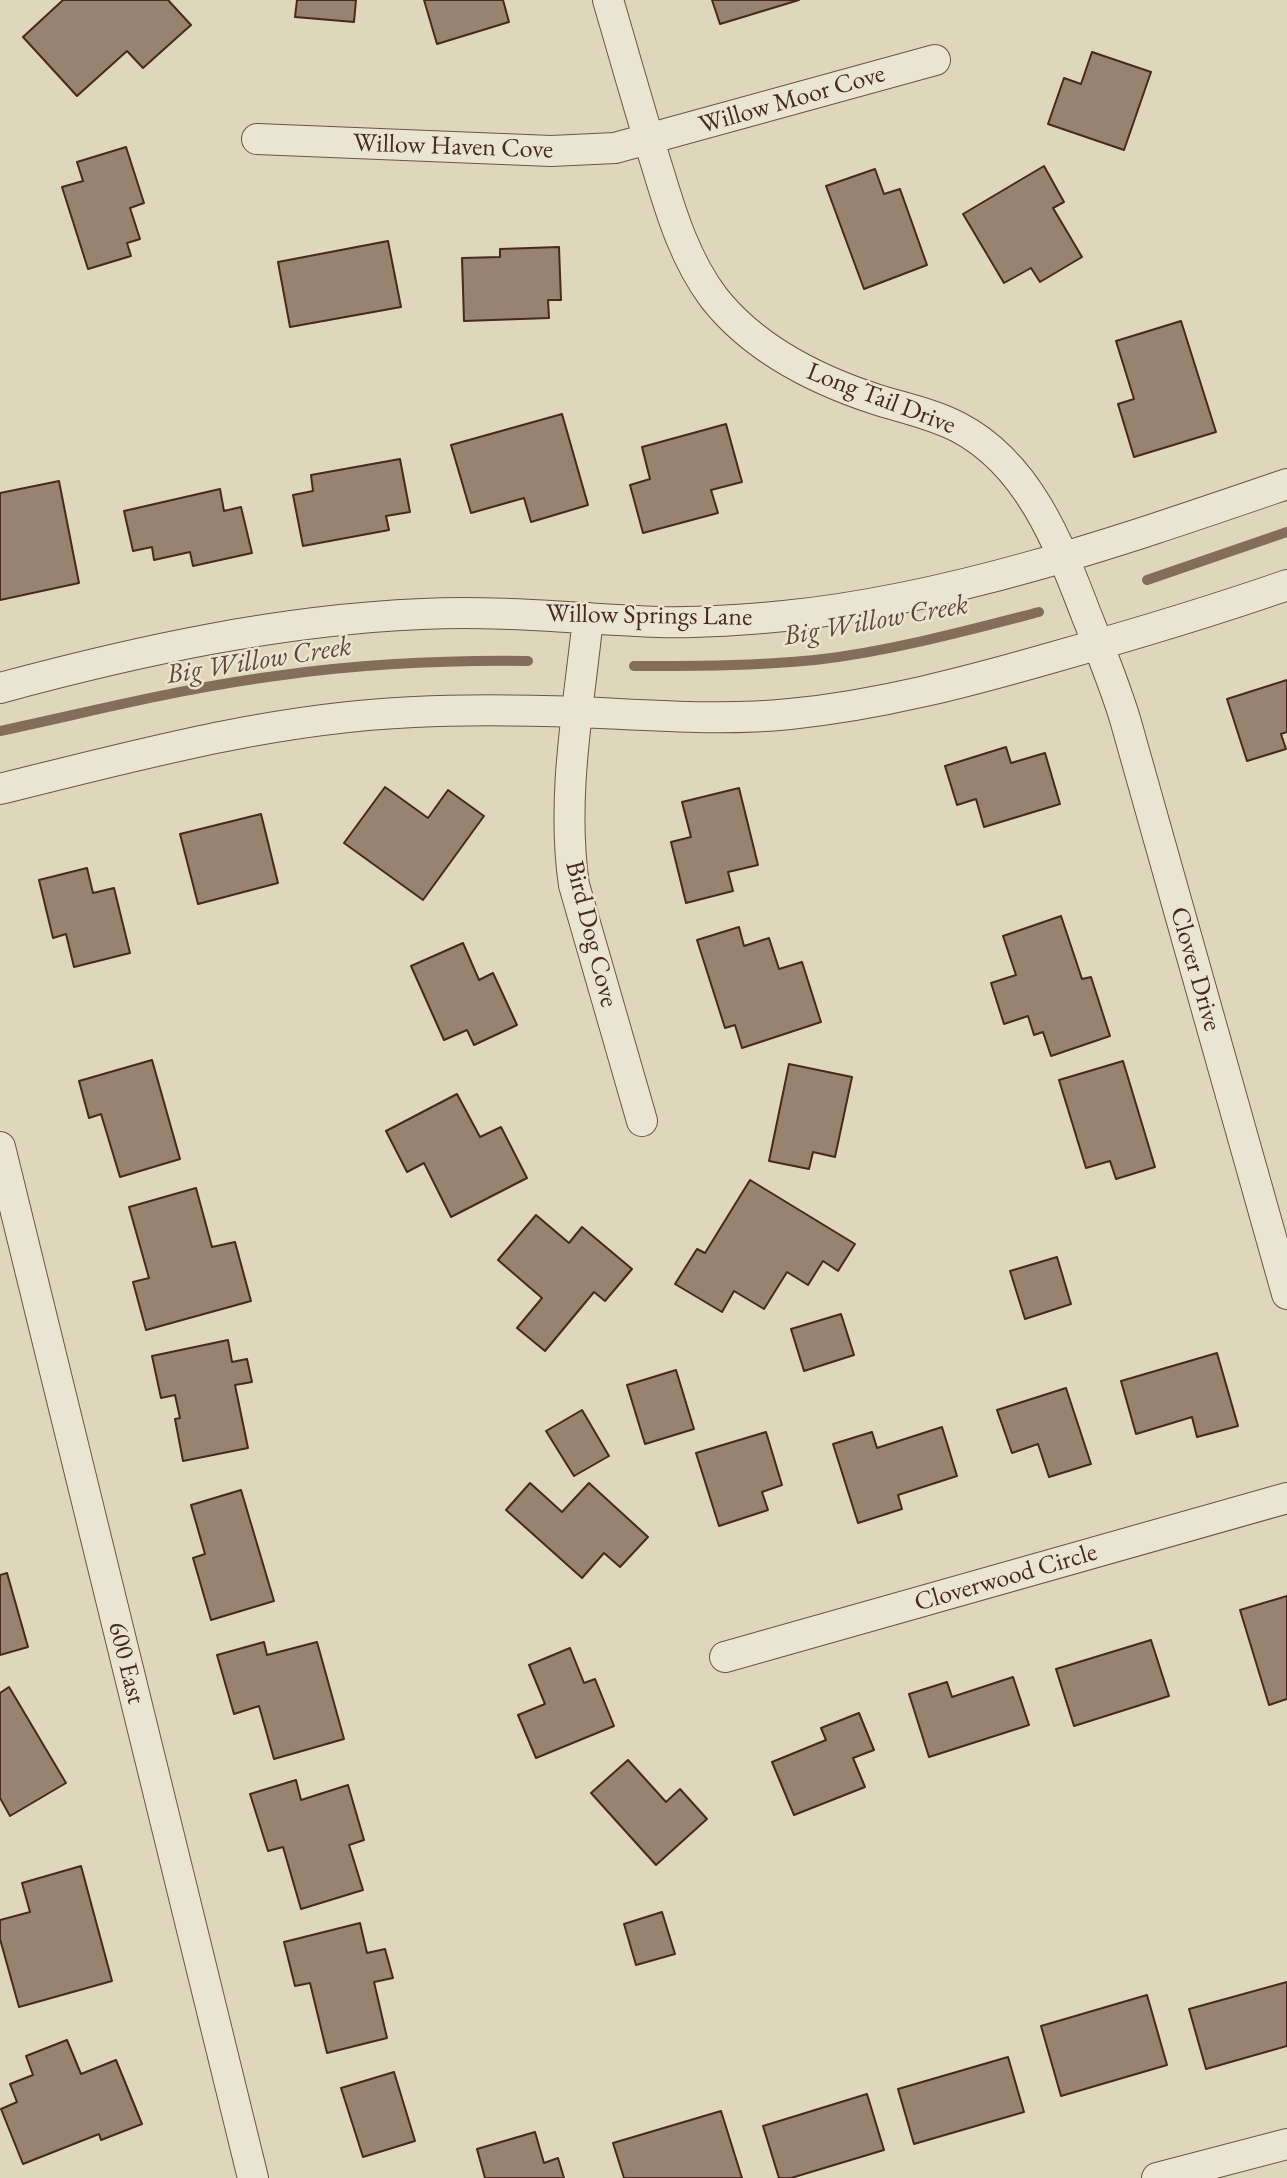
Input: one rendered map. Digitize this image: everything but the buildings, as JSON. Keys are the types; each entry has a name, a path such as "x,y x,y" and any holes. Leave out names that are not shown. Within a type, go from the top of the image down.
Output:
{"street":[{"name":"Long Tail Drive","path":"608,0 672,216 690,259 713,298 745,331 783,359 828,382 919,411 958,427 989,448 1016,475 1037,505 1064,556 1098,645"},
{"name":"Willow Moor Cove","path":"649,140 935,60"},
{"name":"Willow Haven Cove","path":"257,139 551,151 615,148 649,140"},
{"name":"Willow Springs Lane","path":"0,688 251,632 331,620 424,614 525,615 662,622 784,616 925,594 1161,527 1287,484"},
{"path":"0,789 225,735 325,718 426,711 578,712 710,717 789,714 936,689 1176,623 1287,585"},
{"name":"Bird Dog Cove","path":"588,618 572,767 569,841 573,885 642,1121"},
{"name":"Clover Drive","path":"1098,645 1125,719 1287,1294"},
{"name":"600 East","path":"0,1147 253,2178"},
{"name":"Cloverwood Circle","path":"725,1657 1287,1498"},
{"path":"1157,2178 1287,2144"}],"waterway":[{"name":"Big Willow Creek","path":"1147,580 1287,532"},
{"name":"Big Willow Creek","path":"634,666 747,665 815,660 900,646 1039,612"},
{"name":"Big Willow Creek","path":"0,731 176,693 283,675 405,664 528,661"}]}
